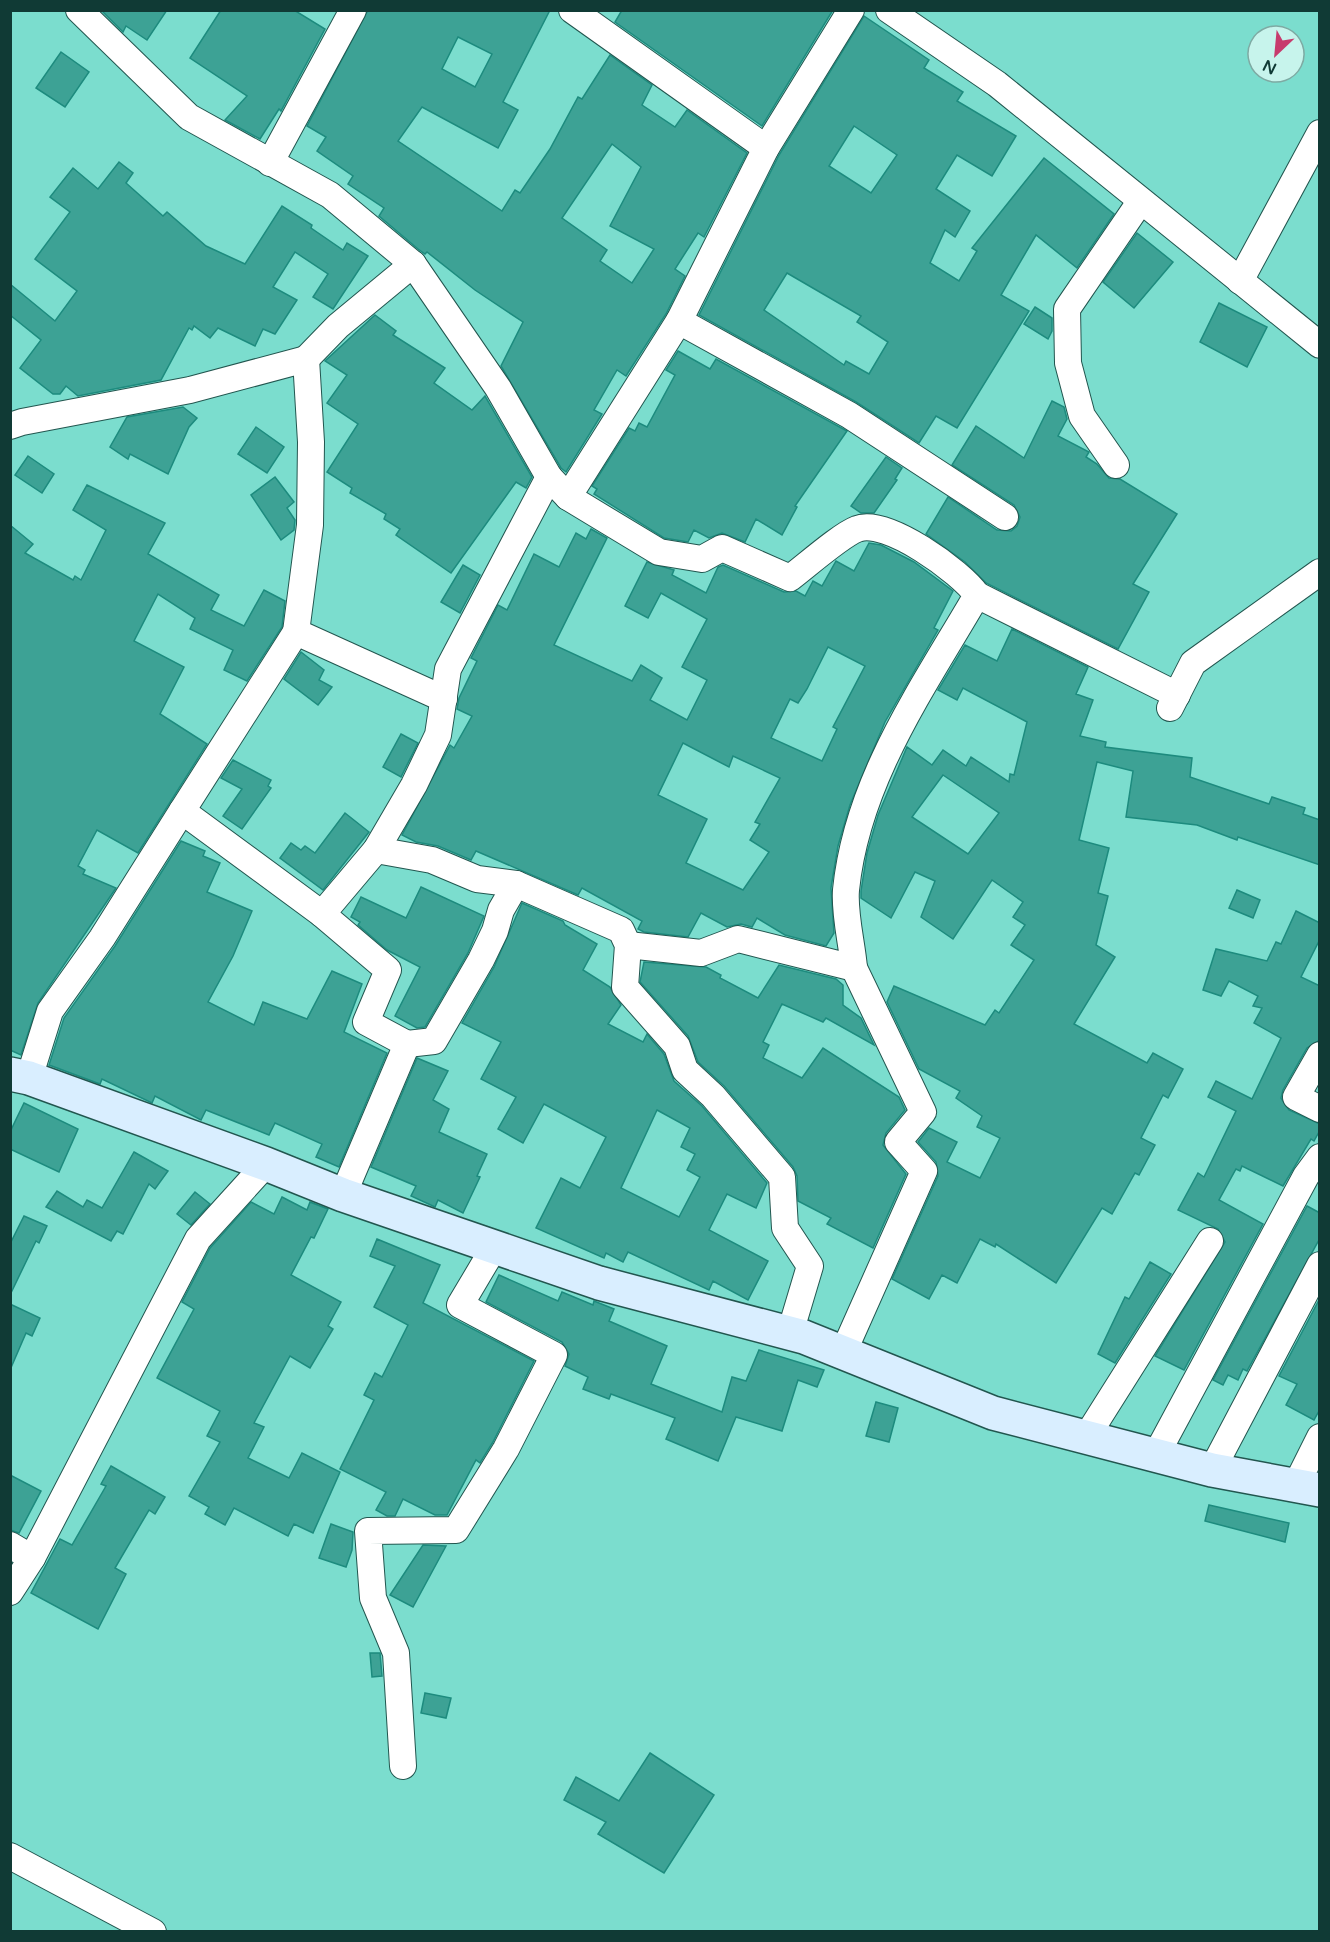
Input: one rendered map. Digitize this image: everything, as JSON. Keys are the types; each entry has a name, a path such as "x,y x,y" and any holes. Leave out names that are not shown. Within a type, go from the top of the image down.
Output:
{"main road":[{"path":"20,1076 266,1164 343,1195 599,1283 790,1334 993,1413 1212,1470 1308,1488"}],"street":[{"path":"79,10 189,117 330,195 413,264 498,388 549,477 568,497 659,552 702,559 722,548 790,578 858,528 880,528 904,539 967,581 977,595 1173,702 1193,663 1320,572"},
{"path":"270,163 353,10"},
{"path":"572,10 766,148"},
{"path":"568,497 679,321 766,148 851,10"},
{"path":"889,10 997,84 1140,202 1320,345"},
{"path":"1240,281 1320,133"},
{"path":"1116,465 1082,416 1068,363 1067,309 1140,202"},
{"path":"10,426 190,390 306,359 338,326 413,264"},
{"path":"679,321 849,415 1005,517"},
{"path":"20,1076 50,1011 102,938 296,632 310,525 311,442 306,359"},
{"path":"322,914 376,850 414,785 438,735 448,669 549,477"},
{"path":"843,1353 924,1171 898,1142 923,1112 854,968 846,893 854,837 868,795 890,745 977,595"},
{"path":"296,632 444,699"},
{"path":"182,811 322,914 388,970 366,1023 407,1044 434,1041 481,960 495,931 501,910 516,884"},
{"path":"376,850 432,860 477,879 516,884 621,930 628,945 625,987 677,1046 685,1070 713,1096 782,1177 785,1228 810,1266 790,1334"},
{"path":"628,945 701,953 738,939 854,968"},
{"path":"343,1195 407,1044"},
{"path":"1320,1055 1296,1097 1320,1109"},
{"path":"1156,1455 1306,1176 1320,1157"},
{"path":"10,1592 21,1551 198,1239 266,1164"},
{"path":"1087,1436 1210,1241"},
{"path":"403,1767 396,1653 374,1598 368,1531 456,1530 506,1449 554,1355 460,1305 495,1246"},
{"path":"1212,1470 1320,1265"},
{"path":"1308,1488 1320,1437"},
{"path":"10,1856 153,1932"}],"building":[{"path":"101,10 167,10 147,40 126,26 123,32"},
{"path":"221,10 294,10 325,29 281,111 279,109 260,139 225,120 247,96 190,58"},
{"path":"368,10 550,10 503,102 518,110 498,148 422,107 398,141 502,211 515,190 520,193 550,149 578,97 582,99 610,55 652,85 642,105 675,127 687,110 747,153 704,237 698,233 675,269 685,276 666,314 626,376 617,370 594,410 602,414 566,472 561,468 501,366 523,322 475,290 427,252 425,254 418,249 379,216 384,208 348,184 353,176 317,151 326,137 307,126","holes":["458,37 492,54 475,87 442,69","612,144 641,167 610,226 654,249 632,283 600,261 607,250 562,218"]},
{"path":"622,10 833,10 762,126 615,22"},
{"path":"864,16 929,60 924,68 963,92 957,101 1016,136 992,176 957,155 936,189 970,211 955,237 945,230 930,263 959,281 977,251 972,248 1044,158 1114,214 1077,268 1036,235 1001,295 1029,311 957,428 936,416 919,443 856,402 699,315 779,155","holes":["854,126 897,155 871,193 829,166","787,273 861,316 857,322 888,342 869,374 846,361 844,365 764,310"]},
{"path":"61,52 89,72 65,107 36,88"},
{"path":"119,162 133,173 126,183 163,216 167,212 206,246 245,264 282,206 312,225 311,228 343,250 347,243 368,256 333,309 313,297 328,274 295,252 273,287 297,300 275,334 263,329 255,346 218,328 210,338 194,326 192,330 189,328 161,380 78,396 66,386 60,394 53,394 20,368 41,340 10,315 10,284 55,321 77,291 35,259 70,212 50,197 73,168 98,189"},
{"path":"1137,233 1173,262 1134,308 1103,282"},
{"path":"1219,303 1267,327 1247,367 1200,342"},
{"path":"1035,307 1052,318 1052,331 1048,339 1024,324"},
{"path":"375,315 396,331 393,335 445,368 434,383 472,410 485,396 532,477 526,488 516,482 451,573 396,535 400,529 384,519 386,514 350,493 352,488 327,472 358,424 327,403 347,375 325,361"},
{"path":"678,351 710,369 716,359 847,431 795,506 797,507 782,535 756,519 745,542 722,533 709,538 694,530 688,542 664,538 594,494 597,489 592,486 629,428 635,431 639,423 647,427 675,375 666,370"},
{"path":"1052,401 1064,407 1067,419 1058,436 1089,452 1086,457 1097,464 1109,478 1120,479 1177,514 1133,584 1149,592 1118,649 986,583 965,562 926,534 948,497 997,530 1011,531 1017,526 1020,517 1014,505 952,465 976,426 1024,458"},
{"path":"183,407 197,418 189,427 168,474 130,454 128,459 110,447 127,417"},
{"path":"256,427 284,447 267,473 238,454"},
{"path":"28,456 54,474 42,493 15,475"},
{"path":"886,457 902,468 895,479 897,480 874,513 861,513 851,506"},
{"path":"275,477 294,502 287,508 295,520 294,530 281,540 251,495"},
{"path":"87,485 165,523 148,554 219,595 211,610 244,626 264,590 285,601 282,627 247,681 224,670 233,650 190,629 195,618 158,594 134,641 184,667 160,714 207,744 138,853 97,830 78,866 85,870 83,874 116,888 38,1003 21,1055 10,1050 10,525 33,544 25,553 73,580 75,576 81,580 106,530 73,510"},
{"path":"591,529 607,538 554,645 632,681 641,665 662,678 650,700 687,720 707,680 682,667 707,619 661,593 648,618 625,606 647,562 674,570 672,575 706,593 718,567 723,565 784,592 796,591 805,596 813,581 822,586 836,561 854,571 869,543 881,545 914,562 953,591 934,628 938,630 885,722 850,805 838,846 831,888 834,933 826,946 785,935 757,918 752,927 741,924 727,927 701,913 688,937 644,932 638,929 642,921 582,888 578,895 476,851 471,860 438,846 416,842 402,835 450,745 454,748 472,716 457,709 459,698 477,661 471,658 498,605 507,610 534,554 559,567 576,533 586,539","holes":["828,647 865,666 833,727 837,729 822,761 771,738 790,699 798,703","683,743 729,767 733,756 780,778 755,822 760,824 750,840 769,852 743,890 686,863 707,819 658,795"]},
{"path":"463,565 480,575 460,613 441,602"},
{"path":"1012,629 1088,667 1076,694 1093,700 1080,736 1106,742 1105,747 1192,758 1190,777 1269,804 1272,797 1305,808 1303,814 1320,820 1320,865 1238,837 1237,840 1197,825 1126,817 1133,771 1097,762 1079,840 1109,848 1098,893 1108,896 1096,945 1115,957 1074,1024 1147,1063 1153,1053 1183,1069 1168,1098 1163,1095 1141,1138 1155,1145 1139,1175 1135,1173 1112,1214 1102,1208 1056,1283 996,1244 995,1247 980,1239 957,1283 942,1275 929,1299 892,1279 938,1176 936,1162 918,1142 929,1128 957,1142 947,1162 980,1178 1000,1138 977,1127 982,1116 956,1098 960,1091 919,1069 887,1002 894,986 985,1025 995,1010 999,1013 1034,960 1011,945 1025,925 1013,917 1023,902 992,880 953,939 921,917 935,881 915,872 891,918 861,898 861,891 867,853 878,815 907,747 932,765 943,750 966,766 971,757 1009,782 1010,774 1014,775 1027,722 963,688 957,700 938,690 965,645 997,661","holes":["943,775 999,813 968,854 912,817"]},
{"path":"301,652 324,670 319,680 332,687 318,705 284,679"},
{"path":"401,734 418,743 401,777 383,767"},
{"path":"233,760 271,780 268,786 271,788 242,829 223,816 242,789 221,778"},
{"path":"345,813 369,832 323,890 280,858 291,843 301,850 305,846 315,853"},
{"path":"181,841 205,851 203,856 220,863 207,892 252,911 233,956 208,1002 254,1025 263,1002 307,1019 332,971 362,984 344,1032 387,1053 339,1167 316,1157 322,1144 275,1123 269,1135 206,1110 201,1120 155,1096 152,1103 102,1079 100,1084 49,1065 64,1018 115,946"},
{"path":"421,887 484,916 468,953 425,1027 417,1028 395,1016 420,967 387,950 358,925 360,922 351,917 361,897 406,918"},
{"path":"1237,890 1260,900 1253,918 1229,908"},
{"path":"522,903 563,921 565,925 597,944 583,970 610,987 621,1005 608,1024 643,1042 647,1034 664,1054 674,1081 702,1106 767,1183 756,1208 727,1194 709,1230 768,1261 748,1300 713,1281 709,1290 628,1252 623,1262 606,1253 604,1258 536,1228 561,1178 580,1188 606,1137 544,1104 523,1143 498,1129 516,1097 481,1079 501,1042 462,1023 494,967","holes":["657,1110 690,1128 681,1147 695,1154 687,1170 700,1177 679,1217 621,1188"]},
{"path":"1296,911 1320,923 1320,939 1301,977 1320,986 1320,1040 1307,1048 1283,1090 1281,1098 1289,1110 1320,1124 1320,1130 1314,1141 1311,1139 1283,1186 1242,1166 1240,1171 1236,1169 1219,1200 1263,1224 1184,1370 1155,1356 1225,1242 1218,1229 1178,1210 1198,1173 1204,1177 1236,1111 1208,1097 1216,1081 1252,1099 1281,1038 1254,1023 1262,1008 1253,1006 1258,996 1229,981 1221,996 1203,990 1216,949 1267,961 1276,942 1281,944"},
{"path":"644,962 706,967 721,975 720,978 758,998 779,965 836,979 843,985 843,1005 861,1018 874,1045 826,1018 823,1022 782,1004 763,1042 769,1045 763,1058 802,1078 823,1048 899,1097 905,1110 886,1133 883,1145 906,1174 873,1248 827,1224 831,1218 798,1201 797,1176 793,1167 724,1086 698,1062 688,1036 640,982"},
{"path":"417,1058 448,1071 433,1100 449,1109 439,1132 487,1154 477,1176 480,1177 463,1213 438,1200 435,1207 411,1196 416,1186 371,1167"},
{"path":"24,1103 78,1129 59,1172 10,1149 10,1132"},
{"path":"134,1152 168,1171 155,1189 149,1184 123,1234 117,1231 111,1241 46,1207 57,1191 83,1207 87,1200 102,1208"},
{"path":"195,1192 210,1204 191,1225 177,1214"},
{"path":"282,1197 307,1210 310,1202 328,1209 314,1238 311,1237 291,1275 341,1302 328,1326 333,1329 310,1368 290,1356 254,1423 264,1427 248,1458 289,1478 302,1453 340,1472 313,1533 294,1524 288,1536 234,1508 225,1525 205,1514 209,1507 189,1496 220,1442 207,1436 220,1411 157,1378 194,1309 182,1302 210,1248 251,1202 274,1214"},
{"path":"1307,1206 1320,1213 1320,1238 1247,1371 1243,1369 1238,1380 1228,1375 1223,1385 1213,1380"},
{"path":"24,1216 47,1226 39,1243 36,1241 10,1295 10,1244"},
{"path":"377,1239 440,1265 423,1303 534,1361 493,1442 480,1463 476,1460 447,1515 435,1515 403,1499 395,1516 387,1516 376,1510 386,1492 340,1469 374,1400 364,1395 375,1373 382,1377 408,1325 374,1307 395,1266 370,1256"},
{"path":"1150,1262 1171,1274 1115,1363 1098,1354 1125,1297 1129,1299"},
{"path":"499,1275 558,1301 562,1292 593,1305 594,1301 614,1309 609,1321 667,1346 651,1384 722,1412 732,1377 746,1381 759,1350 824,1370 817,1387 798,1380 782,1431 736,1417 718,1461 666,1439 675,1418 611,1394 609,1399 583,1389 588,1377 565,1366 569,1354 562,1342 486,1302"},
{"path":"1320,1298 1320,1409 1314,1420 1286,1405 1297,1384 1279,1376"},
{"path":"10,1304 40,1318 32,1336 26,1333 10,1370"},
{"path":"876,1402 898,1408 889,1442 866,1436"},
{"path":"111,1466 165,1497 155,1514 149,1510 115,1568 126,1574 98,1629 31,1593 60,1539 72,1545 106,1486 101,1484"},
{"path":"10,1475 41,1491 19,1533 10,1530"},
{"path":"1209,1505 1289,1523 1285,1542 1205,1521"},
{"path":"331,1524 353,1532 352,1550 346,1567 319,1558"},
{"path":"423,1545 446,1546 413,1607 390,1595"},
{"path":"370,1653 380,1653 382,1676 372,1677"},
{"path":"425,1693 451,1698 446,1718 421,1713"},
{"path":"650,1753 714,1795 664,1873 598,1834 606,1822 564,1800 576,1777 619,1801"}]}
